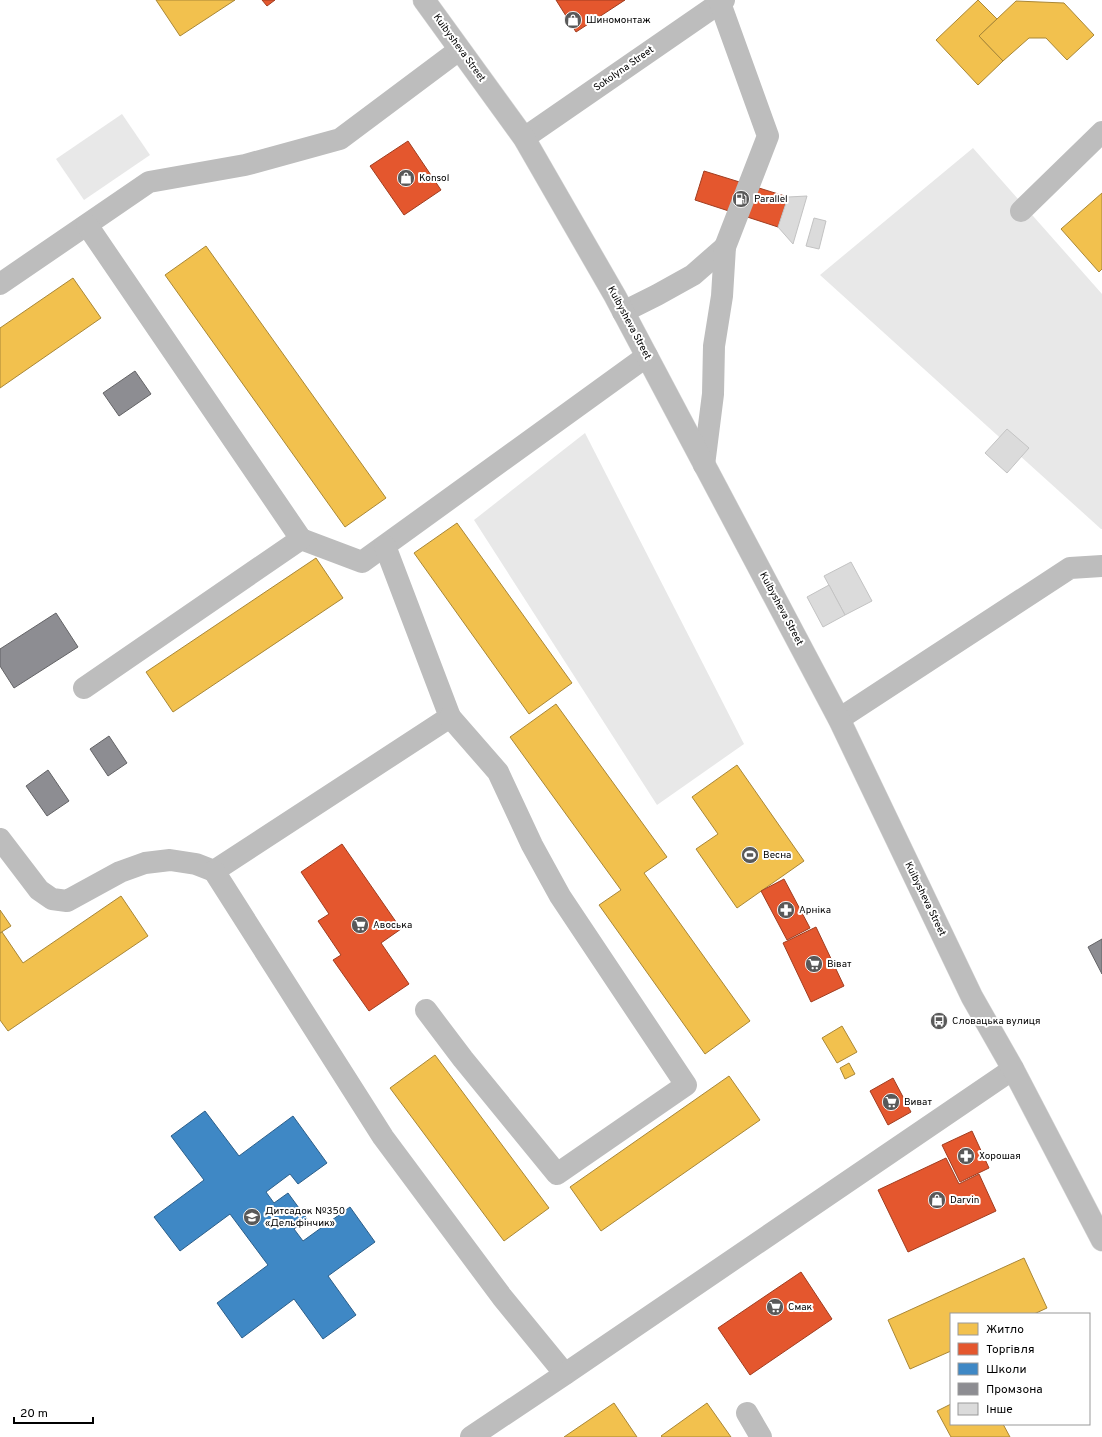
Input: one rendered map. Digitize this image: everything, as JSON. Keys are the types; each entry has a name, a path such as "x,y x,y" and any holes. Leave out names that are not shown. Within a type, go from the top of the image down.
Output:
{"main road":[{"name":"Kuibysheva Street","path":"424,0 524,138 623,312 840,719 972,997 1013,1069 1102,1240"},
{"path":"704,465 713,394 714,346 722,296 725,248 768,136 722,2"},
{"name":"Sokolyna Street","path":"524,138 722,2"},
{"path":"0,284 149,182 245,165 340,139 459,50"},
{"path":"1021,210 1102,132"},
{"path":"87,225 301,539 362,562 647,356"},
{"path":"623,312 658,295 693,275 725,248"},
{"path":"84,688 301,539"},
{"path":"385,546 450,717 498,772 532,845 560,896 686,1085 558,1174 463,1059 426,1010"},
{"path":"840,719 1070,568 1102,566"},
{"path":"214,871 450,717"},
{"path":"0,839 39,890 52,899 67,901 120,872 145,863 170,860 196,864 214,871 383,1137 502,1297 565,1374"},
{"path":"471,1437 1013,1069"},
{"path":"747,1413 761,1437"}],"shaded area":[{"path":"122,114 150,155 84,200 56,159"},
{"path":"973,148 1102,294 1102,529 820,275"},
{"path":"585,433 744,744 657,805 474,520"}],"building: Житло":[{"path":"156,0 235,0 180,36"},
{"path":"978,0 997,19 979,36 1003,61 978,85 936,40"},
{"path":"1016,1 1064,3 1094,35 1067,60 1046,38 1029,38 1003,61 979,36"},
{"path":"1102,193 1102,269 1099,272 1061,229"},
{"path":"206,246 386,498 345,527 165,275"},
{"path":"73,278 101,318 0,388 0,328"},
{"path":"457,523 572,683 529,714 414,553"},
{"path":"316,558 343,598 173,712 146,672"},
{"path":"556,704 667,857 644,873 750,1021 705,1054 599,905 621,890 510,737"},
{"name":"Весна","path":"737,765 804,861 737,908 696,849 718,834 692,797"},
{"path":"121,896 148,936 8,1031 0,1020 0,933 2,932 23,963"},
{"path":"0,910 11,926 0,933"},
{"path":"842,1026 857,1052 837,1063 822,1038"},
{"path":"435,1055 549,1208 504,1241 390,1088"},
{"path":"849,1063 855,1074 845,1079 840,1068"},
{"path":"729,1076 760,1120 601,1231 570,1187"},
{"path":"1024,1258 1047,1308 1036,1313 950,1313 950,1351 910,1369 888,1320"},
{"path":"614,1403 637,1437 564,1437"},
{"path":"707,1403 731,1437 661,1436"},
{"path":"950,1404 950,1425 1004,1425 1010,1437 951,1437 937,1411"}],"building: Торгівля":[{"path":"262,0 275,0 267,6"},
{"path":"556,0 625,0 576,32"},
{"name":"Konsol","path":"408,141 441,190 404,215 370,166"},
{"name":"Parallel","path":"704,171 788,197 778,227 695,200"},
{"name":"Авоська","path":"342,844 401,929 381,943 409,984 369,1011 333,960 341,955 318,921 329,914 301,872"},
{"name":"Арніка","path":"784,879 810,928 787,940 761,891"},
{"name":"Віват","path":"816,927 844,986 811,1002 783,943"},
{"name":"Виват","path":"893,1078 911,1112 888,1125 870,1091"},
{"name":"Хорошая","path":"972,1131 989,1168 960,1182 942,1145"},
{"name":"Darvin","path":"946,1158 959,1184 979,1174 996,1211 908,1252 878,1190"},
{"path":"801,1272 832,1319 750,1375 718,1328"}],"building: Школи":[{"path":"205,1111 239,1156 293,1116 327,1163 298,1184 290,1174 266,1192 274,1203 288,1193 307,1219 294,1229 303,1241 350,1207 375,1242 328,1276 356,1315 323,1339 294,1299 242,1338 217,1303 268,1265 230,1214 180,1251 154,1217 204,1180 171,1136"}],"building: Промзона":[{"path":"135,371 151,394 119,416 103,393"},
{"path":"56,613 78,647 14,688 0,666 0,649"},
{"path":"109,736 127,763 108,776 90,749"},
{"path":"48,770 69,801 47,816 26,786"},
{"path":"1102,939 1102,974 1088,947"}],"building: Інше":[{"path":"807,196 793,244 778,227 788,197"},
{"path":"814,218 826,221 819,249 806,246"},
{"path":"1007,429 1029,448 1007,473 985,453"},
{"path":"851,562 872,601 845,615 824,576"},
{"path":"829,585 845,615 823,627 807,597"}],"place":[{"name":"Шиномонтаж","path":"573,20"},
{"name":"Konsol","path":"406,178"},
{"name":"Parallel","path":"741,199"},
{"name":"Весна","path":"750,855"},
{"name":"Арніка","path":"786,910"},
{"name":"Авоська","path":"360,925"},
{"name":"Віват","path":"814,964"},
{"name":"Словацька вулиця","path":"939,1021"},
{"name":"Виват","path":"891,1102"},
{"name":"Хорошая","path":"966,1156"},
{"name":"Darvin","path":"937,1200"},
{"name":"Дитсадок №350 «Дельфінчик»","path":"252,1217"},
{"name":"Смак","path":"775,1307"}]}
